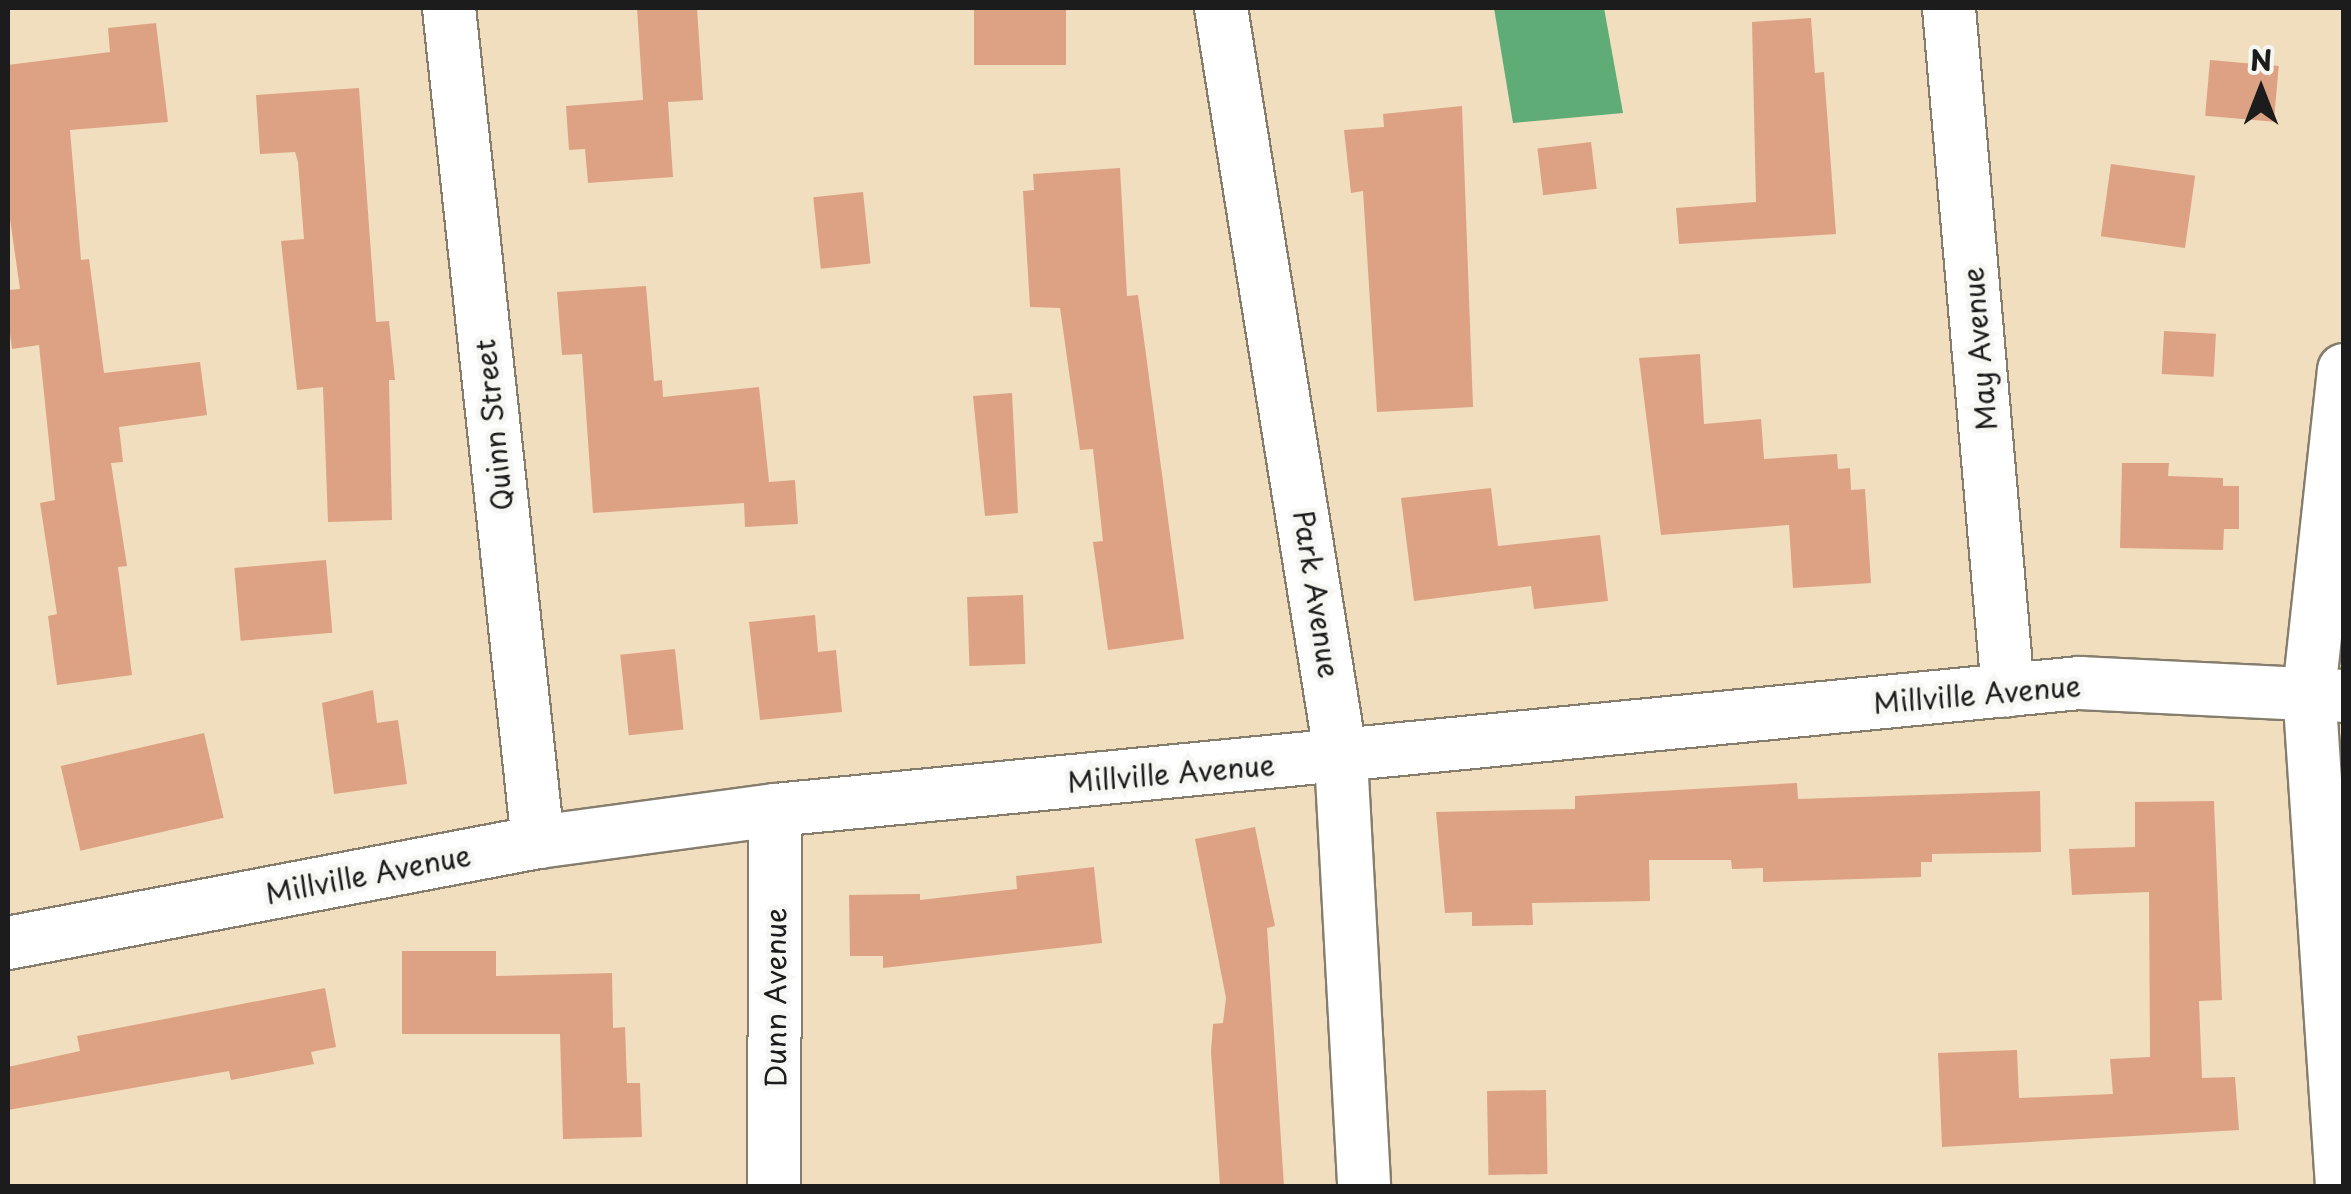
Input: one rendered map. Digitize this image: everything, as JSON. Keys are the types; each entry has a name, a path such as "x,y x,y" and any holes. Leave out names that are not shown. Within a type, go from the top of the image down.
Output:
{"street":[{"name":"Quinn Street","path":"449,8 538,842"},
{"name":"Park Avenue","path":"1220,8 1341,758 1364,1186"},
{"name":"May Avenue","path":"1949,8 2008,690"},
{"path":"2342,1186 2326,694 2344,370"},
{"name":"Millville Avenue","path":"8,943 538,842 775,810 1341,758 2080,683 2326,694"},
{"name":"Dunn Avenue","path":"774,1186 775,810"}],"green space":[{"path":"1494,8 1604,8 1623,113 1513,123"}],"building":[{"path":"637,8 697,8 703,100 668,102 673,177 588,183 585,149 569,150 566,106 643,100"},
{"path":"974,8 1066,8 1066,65 974,65"},
{"path":"1811,18 1815,73 1824,72 1836,234 1679,244 1676,208 1756,202 1752,22"},
{"path":"156,23 168,122 70,130 81,260 89,259 104,373 200,362 207,415 119,427 123,462 111,463 127,566 118,567 132,675 57,685 48,616 57,614 40,503 55,500 39,345 12,349 8,318 8,290 20,289 8,205 8,65 110,52 108,28"},
{"path":"2210,60 2279,66 2274,122 2205,116"},
{"path":"359,88 376,322 389,321 395,380 389,380 392,520 328,522 323,387 297,390 281,241 304,239 298,162 295,152 260,154 256,95"},
{"path":"1462,106 1473,407 1377,412 1363,191 1351,193 1344,130 1384,127 1383,114"},
{"path":"1591,142 1597,189 1543,195 1537,149"},
{"path":"2111,164 2195,176 2185,248 2101,236"},
{"path":"1120,168 1127,296 1138,295 1184,639 1108,650 1093,542 1103,541 1093,449 1080,450 1060,308 1030,307 1023,191 1034,190 1033,174"},
{"path":"863,192 871,264 821,269 813,197"},
{"path":"646,286 654,381 662,380 663,397 759,387 769,482 795,480 798,524 745,527 744,503 593,513 582,354 562,355 557,292"},
{"path":"2164,331 2216,334 2214,377 2162,374"},
{"path":"1700,354 1704,424 1761,419 1764,459 1837,454 1838,469 1850,468 1851,490 1865,489 1871,583 1793,588 1789,525 1661,535 1639,358"},
{"path":"1012,393 1018,513 985,516 973,396"},
{"path":"2122,463 2169,463 2168,476 2223,478 2223,486 2239,486 2239,529 2224,529 2223,550 2120,548"},
{"path":"1491,488 1498,546 1600,535 1608,601 1534,609 1531,586 1414,601 1401,498"},
{"path":"326,560 332,633 241,641 234,568"},
{"path":"1023,595 1025,664 969,666 967,597"},
{"path":"815,615 818,652 836,650 842,712 760,720 749,622"},
{"path":"675,649 683,730 629,735 620,655"},
{"path":"373,690 377,723 398,720 407,784 334,794 322,703"},
{"path":"204,733 224,818 80,851 61,766"},
{"path":"1797,783 1798,799 2040,791 2041,852 1932,854 1932,862 1921,862 1921,877 1763,882 1763,868 1732,869 1731,860 1649,860 1650,901 1532,903 1533,925 1472,926 1472,912 1445,913 1436,812 1575,809 1575,796"},
{"path":"2214,801 2222,1000 2199,1001 2202,1078 2235,1077 2239,1130 1942,1147 1938,1053 2017,1050 2019,1098 2113,1094 2110,1059 2150,1057 2149,892 2072,895 2069,849 2135,847 2135,802"},
{"path":"1255,827 1275,926 1267,928 1284,1186 1220,1186 1211,1052 1213,1024 1223,1023 1226,998 1195,839"},
{"path":"1094,867 1102,943 883,968 883,956 850,956 849,895 920,894 920,900 1017,889 1016,876"},
{"path":"402,951 496,951 496,976 612,973 613,1028 625,1027 627,1083 640,1083 642,1137 563,1139 560,1034 402,1034"},
{"path":"325,988 336,1047 311,1052 314,1064 231,1080 229,1071 8,1110 8,1067 80,1051 77,1036"},
{"path":"1546,1090 1547,1174 1488,1175 1487,1091"}]}
